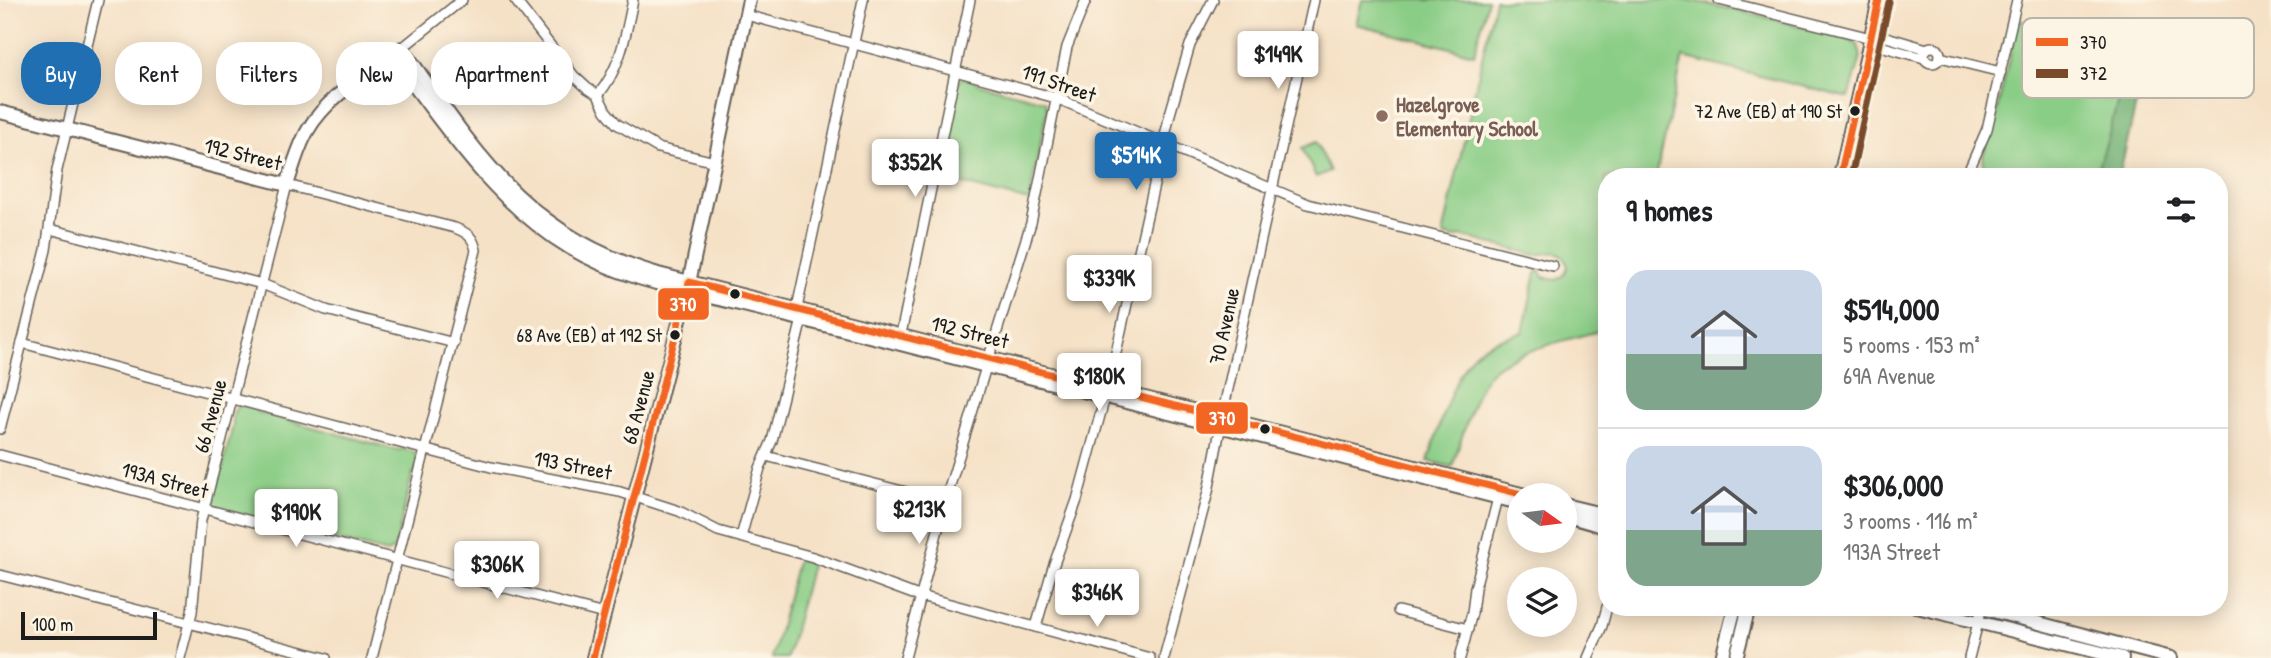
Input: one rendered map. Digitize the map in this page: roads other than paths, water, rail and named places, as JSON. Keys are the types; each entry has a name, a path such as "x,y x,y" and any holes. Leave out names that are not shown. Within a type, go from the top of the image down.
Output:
{"main road":[{"name":"68 Avenue","path":"593,658 688,287 749,0"},
{"path":"1842,168 1879,0"},
{"name":"192 Street","path":"417,77 504,184 557,228 593,249 688,287 800,314 901,334 988,362 1089,383 1106,393"},
{"path":"287,186 303,138 317,117 336,98"},
{"name":"192 Street","path":"0,112 287,186"},
{"name":"192 Street","path":"800,314 888,341 906,341 1221,422 1507,491"},
{"name":"192 Street","path":"1221,422 1507,500"},
{"path":"1577,508 1598,513"},
{"path":"1577,519 1598,525"},
{"path":"1722,658 1733,616"},
{"path":"1736,658 1747,616"},
{"path":"1951,616 2122,658"},
{"path":"2014,616 2171,658"}],"street":[{"path":"0,429 50,229 53,188 97,0"},
{"path":"410,42 462,0"},
{"path":"515,0 574,76 598,94 606,111 617,124 658,148 715,162"},
{"path":"598,94 609,80 622,50 633,0"},
{"path":"741,537 772,441 863,0"},
{"path":"901,334 970,0"},
{"path":"905,658 945,502 1028,233 1067,47 1086,0"},
{"path":"1036,627 1053,567 1074,509 1106,393 1163,142 1191,45 1213,0"},
{"name":"70 Avenue","path":"1164,658 1208,492 1271,189 1314,0"},
{"path":"1719,0 1744,3 1871,38 1883,36 1926,53 1932,63 1940,57 2001,72"},
{"path":"1970,168 1987,129 2017,0"},
{"name":"191 Street","path":"746,15 1056,98 1271,189 1326,209 1553,266"},
{"name":"192 Street","path":"287,186 466,232 474,240 475,260 454,343"},
{"name":"66 Avenue","path":"180,658 190,623 199,530 287,186"},
{"path":"50,229 262,284 326,310 454,343 372,658"},
{"name":"193 Street","path":"22,343 502,470 571,481 635,497 670,507 718,531 813,557 922,597 1150,658"},
{"name":"193A Street","path":"0,455 604,614"},
{"path":"766,456 945,502"},
{"path":"1460,658 1499,498"},
{"path":"0,575 326,658"},
{"path":"1398,611 1468,629"},
{"path":"1588,658 1605,616"},
{"path":"1969,658 1979,616"}],"place":[{"name":"72 Ave (EB) at 190 St","path":"1855,111"},
{"name":"Hazelgrove Elementary School","path":"1382,116"},
{"name":"68 Ave (EB) at 192 St","path":"675,335"}]}
